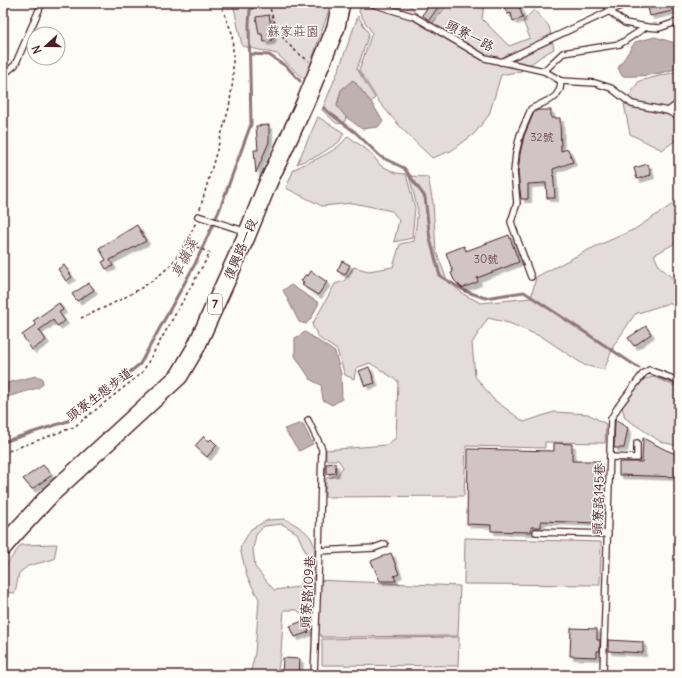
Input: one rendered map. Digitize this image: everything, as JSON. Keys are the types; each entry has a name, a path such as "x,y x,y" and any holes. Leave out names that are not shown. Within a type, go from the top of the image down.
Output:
{"main road":[{"name":"復興路一段","path":"3,547 51,494 179,376 196,347 305,103 336,26 342,3"}],"lane":[{"path":"3,74 15,65 42,3"},
{"name":"頭寮一路","path":"370,3 415,17 485,58 544,71 562,81 595,84 610,88 632,104 668,111 679,117"},
{"path":"606,3 609,11 625,23 659,28 679,21"},
{"path":"501,62 627,3"},
{"path":"544,71 563,53 620,44 646,27"},
{"path":"531,278 511,222 517,203 514,172 516,153 520,135 532,109 555,97 560,89 562,81"},
{"path":"668,111 679,103"},
{"path":"198,216 248,232"},
{"name":"頭寮路145巷","path":"603,675 611,419 618,406 643,374 649,370 679,381"},
{"path":"308,420 322,449 318,551"},
{"path":"610,457 637,458 638,443"},
{"path":"536,532 608,534"},
{"name":"頭寮路109巷","path":"314,675 318,551 374,548 385,544"}],"path":[{"path":"81,318 110,305 150,282 172,263 186,242 198,216 229,108 233,80 232,33 220,3"},
{"path":"269,4 273,22 281,35 299,54 319,68"},
{"name":"頭寮生態步道","path":"3,453 74,427 142,373 210,253 186,242"}],"green space":[{"name":"蘇家莊園","path":"233,3 329,3 330,7 305,80 277,54 242,46"},
{"path":"361,3 408,3 417,14 432,24 449,3 484,4 482,19 509,46 530,38 523,21 534,10 549,26 554,49 521,71 501,75 489,115 474,134 451,151 432,158 404,131 379,102 359,70 372,33 359,12"},
{"path":"358,16 369,34 357,69 375,98 371,102 353,80 341,90 337,105 346,117 344,124 336,123 322,110"},
{"path":"679,71 679,138 662,150 630,134 624,104 639,81"},
{"path":"318,117 344,133 339,142 319,155 297,164"},
{"path":"348,136 371,153 380,165 396,173 406,174 415,208 412,238 394,242 399,220 392,211 353,203 322,206 286,188 294,169 338,147"},
{"path":"409,176 428,177 433,203 436,251 447,280 463,294 481,303 531,298 536,277 588,250 635,229 679,200 679,241 654,255 659,266 679,284 679,309 669,303 635,314 614,345 604,370 584,365 544,338 509,323 488,318 472,343 475,376 493,399 524,422 554,412 588,414 606,424 605,443 545,442 545,448 466,446 464,496 325,497 326,478 337,476 343,467 338,460 326,460 326,450 386,445 396,438 398,381 370,363 356,368 354,379 345,375 337,350 319,338 312,325 335,284 344,281 354,267 368,271 393,267 400,244 414,241 418,210"},
{"path":"654,377 679,388 679,446 661,442 625,418 622,407 644,379"},
{"path":"285,519 307,533 312,540 315,550 314,580 460,586 458,636 322,637 307,618 297,610 284,610 281,652 277,675 250,675 255,653 259,599 247,577 240,548 251,529 268,520","holes":["282,524 297,533 308,557 299,587 274,590 255,567 253,549 256,535 264,526"]},
{"path":"465,538 601,542 600,585 464,584"},
{"path":"57,544 54,559 28,566 19,573 15,593 3,592 3,569 21,545"},
{"path":"459,637 458,666 322,665 322,639"}],"shaded area":[{"path":"655,37 675,43 679,41 679,68 651,75 622,76 618,68 635,42"},
{"path":"353,80 371,102 383,121 378,127 362,129 346,117 337,106 341,90"},
{"path":"291,285 319,303 306,324 299,322 283,290"},
{"path":"305,332 335,352 341,374 342,399 332,405 323,400 321,385 311,380 295,356 295,338"},
{"path":"36,376 42,378 43,384 38,388 7,397 3,396 3,384"},
{"path":"302,423 313,444 299,451 284,429"}],"building":[{"path":"431,3 441,3 429,20 422,15"},
{"path":"503,3 518,3 523,18 513,21 511,13 507,14"},
{"path":"647,3 671,3 672,11 650,16"},
{"path":"269,15 273,37 271,41 264,42 262,34 259,34 256,17"},
{"path":"538,110 551,110 551,118 560,118 561,151 568,149 573,162 553,169 555,198 547,198 546,183 528,184 528,199 521,199 518,172 520,154 524,136 534,112"},
{"path":"269,125 269,142 256,173 254,150 258,150 256,126"},
{"path":"648,164 651,175 637,179 634,168"},
{"path":"137,225 146,241 110,260 113,266 106,269 102,262 106,260 99,248"},
{"path":"509,235 519,262 477,278 478,282 462,288 454,280 451,273 453,272 446,253 464,246 466,251"},
{"path":"342,261 350,265 345,275 337,271"},
{"path":"64,265 72,277 66,281 58,269"},
{"path":"311,271 327,282 318,295 302,285 304,282 301,281 306,274 308,276"},
{"path":"89,283 94,290 77,301 72,294"},
{"path":"59,303 63,310 59,312 65,321 57,326 53,320 39,330 46,340 32,350 22,335 36,325 33,321"},
{"path":"646,326 651,334 634,346 628,338"},
{"path":"369,367 375,383 365,386 359,371"},
{"path":"615,420 628,428 624,448 614,448"},
{"path":"204,436 209,441 211,439 217,445 207,457 195,446"},
{"path":"643,438 679,455 679,477 619,475 619,462 642,462"},
{"path":"554,443 572,444 572,461 600,461 599,523 541,521 541,527 531,527 531,532 491,531 491,525 467,524 468,449 554,451"},
{"path":"335,463 336,473 326,474 326,464"},
{"path":"43,465 52,475 32,489 23,479"},
{"path":"391,553 399,574 394,576 396,581 380,581 371,561"},
{"path":"305,620 309,632 295,637 290,626"},
{"path":"571,628 597,629 597,640 600,640 600,651 597,651 597,657 570,656"},
{"path":"608,640 643,642 643,653 608,651"},
{"path":"283,658 300,659 299,675 282,675"}],"waterway":[{"name":"草嶺溪","path":"3,442 68,421 140,364 195,264 219,211 251,124 249,25 250,10 258,3"},
{"path":"250,54 269,55 287,67 300,81"},
{"path":"324,108 355,132 381,157 404,168 425,197 430,239 440,276 465,291 485,298 524,292 639,368"},
{"path":"648,373 679,385"}]}
